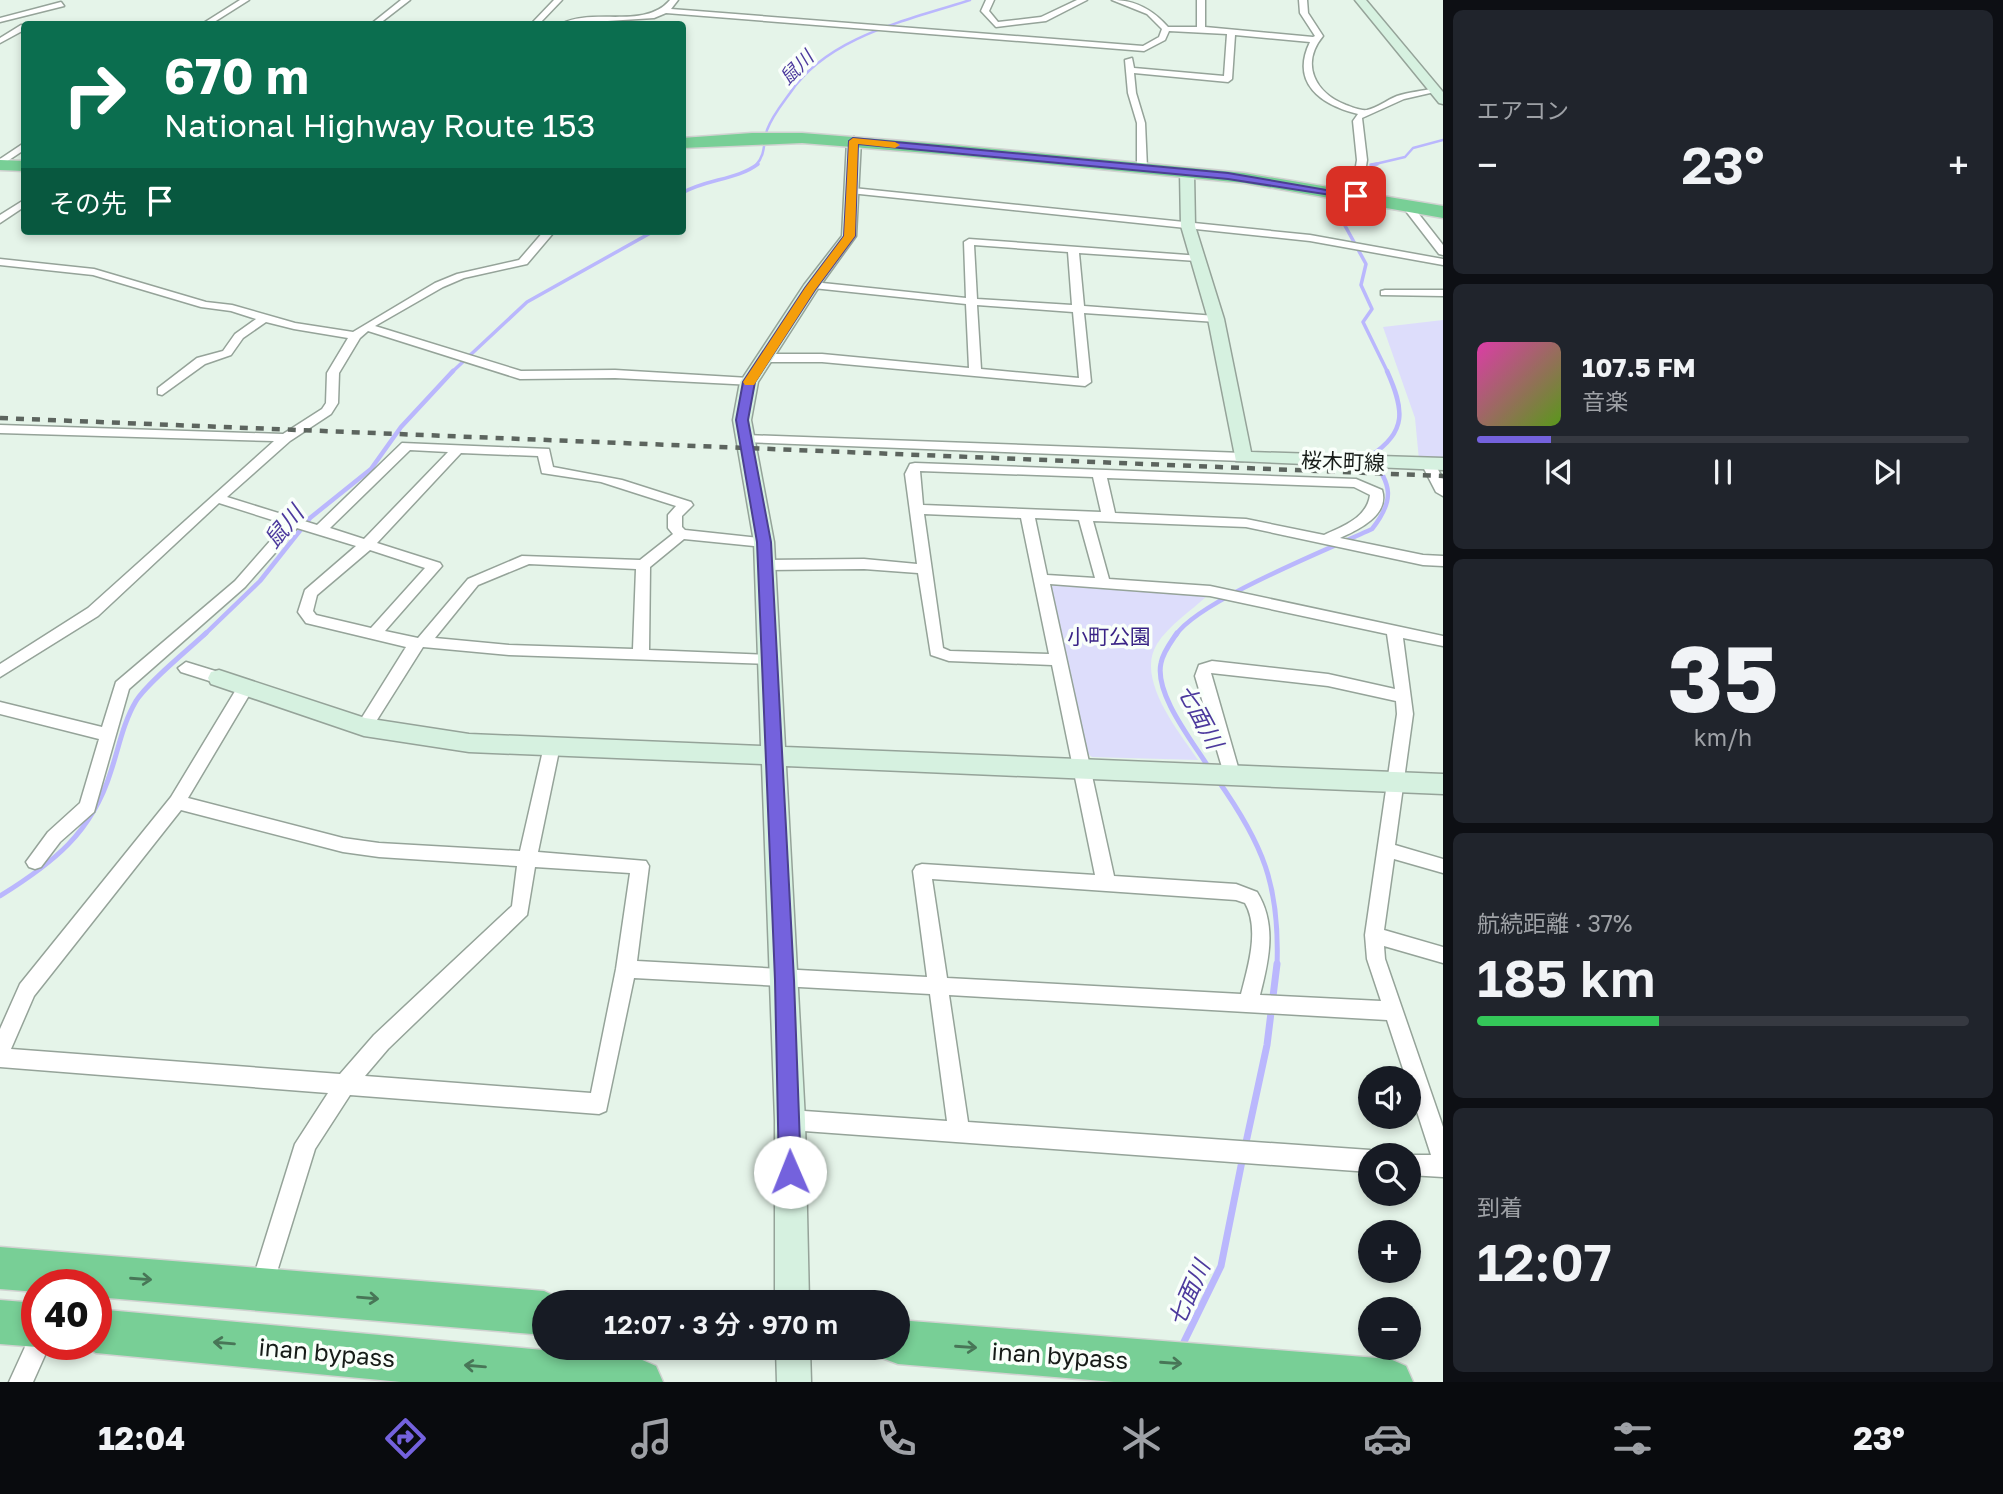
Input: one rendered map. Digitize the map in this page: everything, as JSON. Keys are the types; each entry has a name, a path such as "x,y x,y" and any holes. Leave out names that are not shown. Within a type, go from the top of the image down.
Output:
{"highway":[{"path":"686,143 752,138 853,141 1244,178 1443,212"},
{"path":"0,164 21,166"},
{"path":"0,1268 532,1312"},
{"path":"0,1321 21,1323"},
{"name":"inan bypass","path":"112,1333 360,1369 640,1382"},
{"name":"inan bypass","path":"910,1343 1390,1382"}],"street":[{"path":"211,21 245,0"},
{"path":"379,21 406,0"},
{"path":"538,21 558,0"},
{"path":"587,21 654,16 665,11 674,0"},
{"path":"990,0 985,11 996,25"},
{"path":"996,25 1043,19 1083,0"},
{"path":"1116,0 1150,12 1166,29 1201,29 1315,40"},
{"path":"1201,0 1201,29"},
{"path":"1303,0 1304,13 1319,36 1315,40 1306,72 1311,85 1345,109 1366,113"},
{"path":"1356,196 1362,160 1356,121 1366,113 1402,97 1436,88 1360,0"},
{"path":"0,20 65,2"},
{"path":"34,21 65,2"},
{"path":"665,11 1144,49 1162,38 1166,29"},
{"path":"992,36 996,25"},
{"path":"0,41 21,29"},
{"path":"1129,70 1228,79 1231,32"},
{"path":"11,35 21,36"},
{"path":"1128,47 1129,70 1141,123 1142,168"},
{"path":"792,1290 785,980 772,754 765,554 742,420 749,382 849,236 853,191 853,141"},
{"path":"0,164 21,147"},
{"path":"746,439 1243,457 1216,319 1188,226 1187,172"},
{"path":"853,191 1349,245 1443,262"},
{"path":"0,220 21,205"},
{"path":"1407,206 1443,252"},
{"path":"0,671 93,612 216,498 286,438 327,411 332,403 333,373 355,337 366,327 439,285 461,276 523,262 547,235"},
{"path":"975,372 970,242 1198,258"},
{"path":"765,358 822,358 1085,382 1073,250"},
{"path":"0,262 94,272 205,305 232,308 264,318 355,337"},
{"path":"813,285 909,297 1216,319"},
{"path":"1385,293 1443,293"},
{"path":"162,391 201,361 227,353 239,335 264,318"},
{"path":"366,327 520,374 615,374 749,382"},
{"path":"0,429 286,438"},
{"path":"317,529 407,446 544,452 547,470 588,474 626,483 686,505 675,515 676,527 681,534 765,554 925,569"},
{"path":"458,449 366,546 310,593 305,612 311,619 420,643 509,650 768,660"},
{"name":"桜木町線","path":"1243,457 1436,464"},
{"path":"1436,464 1442,488"},
{"path":"1059,660 949,656 936,651 912,474 915,467 1356,483 1377,493 1373,511 1362,521 1327,540"},
{"path":"1098,473 1109,517"},
{"path":"216,498 435,566 374,634"},
{"path":"918,509 1246,523 1423,560 1443,561"},
{"path":"1027,513 1106,883"},
{"path":"1085,516 1103,582"},
{"path":"35,862 54,837 88,807 122,686 240,584 295,521"},
{"path":"364,727 420,643 473,582 527,559 643,565 681,534"},
{"path":"641,655 643,565"},
{"path":"1040,579 1217,592 1443,641"},
{"path":"1394,630 1403,697 1402,741 1374,934 1376,959 1443,1158"},
{"path":"1229,774 1203,676 1204,669 1212,667 1328,680 1403,697"},
{"path":"186,668 364,727 469,743 1443,784"},
{"path":"0,1051 27,990 177,802 246,687"},
{"path":"0,708 109,735"},
{"path":"261,1288 306,1144 346,1083 381,1042 521,909 527,860 552,746"},
{"path":"0,1058 599,1104 626,969 640,866 343,845 177,802"},
{"path":"1386,849 1443,866"},
{"path":"959,1132 922,871 1236,892 1251,897 1259,910 1260,943 1252,1004"},
{"path":"1374,934 1443,955"},
{"path":"626,969 785,980 1394,1011"},
{"path":"790,1120 1358,1160"},
{"path":"1421,1165 1443,1166"},
{"path":"21,1382 31,1360"},
{"path":"793,1360 794,1382"}],"green space":[{"path":"1443,320 1443,461 1419,460 1415,418 1383,327"},
{"name":"小町公園","path":"1055,584 1207,596 1180,618 1157,644 1151,673 1162,705 1198,760 1092,757 1088,754 1049,588"}],"waterway":[{"name":"鼠川","path":"756,165 763,153 767,130 777,110 806,73 826,57 896,23 970,0"},
{"name":"七面川","path":"1377,164 1371,165 1405,157 1413,148 1443,140"},
{"name":"鼠川","path":"686,191 741,173 758,164"},
{"name":"七面川","path":"1364,190 1367,177"},
{"name":"七面川","path":"1359,203 1343,222 1366,264 1361,285 1372,309 1363,322 1388,373"},
{"name":"鼠川","path":"452,372 527,302 647,235"},
{"name":"七面川","path":"1176,635 1189,622 1236,592 1372,529 1384,509 1388,492 1383,475 1370,456 1391,438 1399,419 1397,397 1387,371"},
{"name":"鼠川","path":"204,635 260,581 310,518 371,469 401,427 452,372"},
{"name":"鼠川","path":"0,896 53,858 82,829 103,793 124,726 136,701 158,676 206,633"},
{"name":"七面川","path":"1177,633 1165,651 1161,663 1163,689 1176,717 1209,768"},
{"name":"七面川","path":"1217,779 1246,824 1265,866 1275,912 1277,964"},
{"name":"七面川","path":"1245,1147 1267,1045 1277,964"},
{"name":"七面川","path":"1181,1348 1221,1266 1243,1156"}],"railway":[{"path":"0,418 1443,476"}],"slow traffic":[{"path":"749,382 810,288 849,236 853,191 853,141 895,145"}],"route":[{"path":"790,1172 785,980 764,542 742,420 749,382 810,288 849,236 853,191 853,141 1228,176 1356,196"}]}
